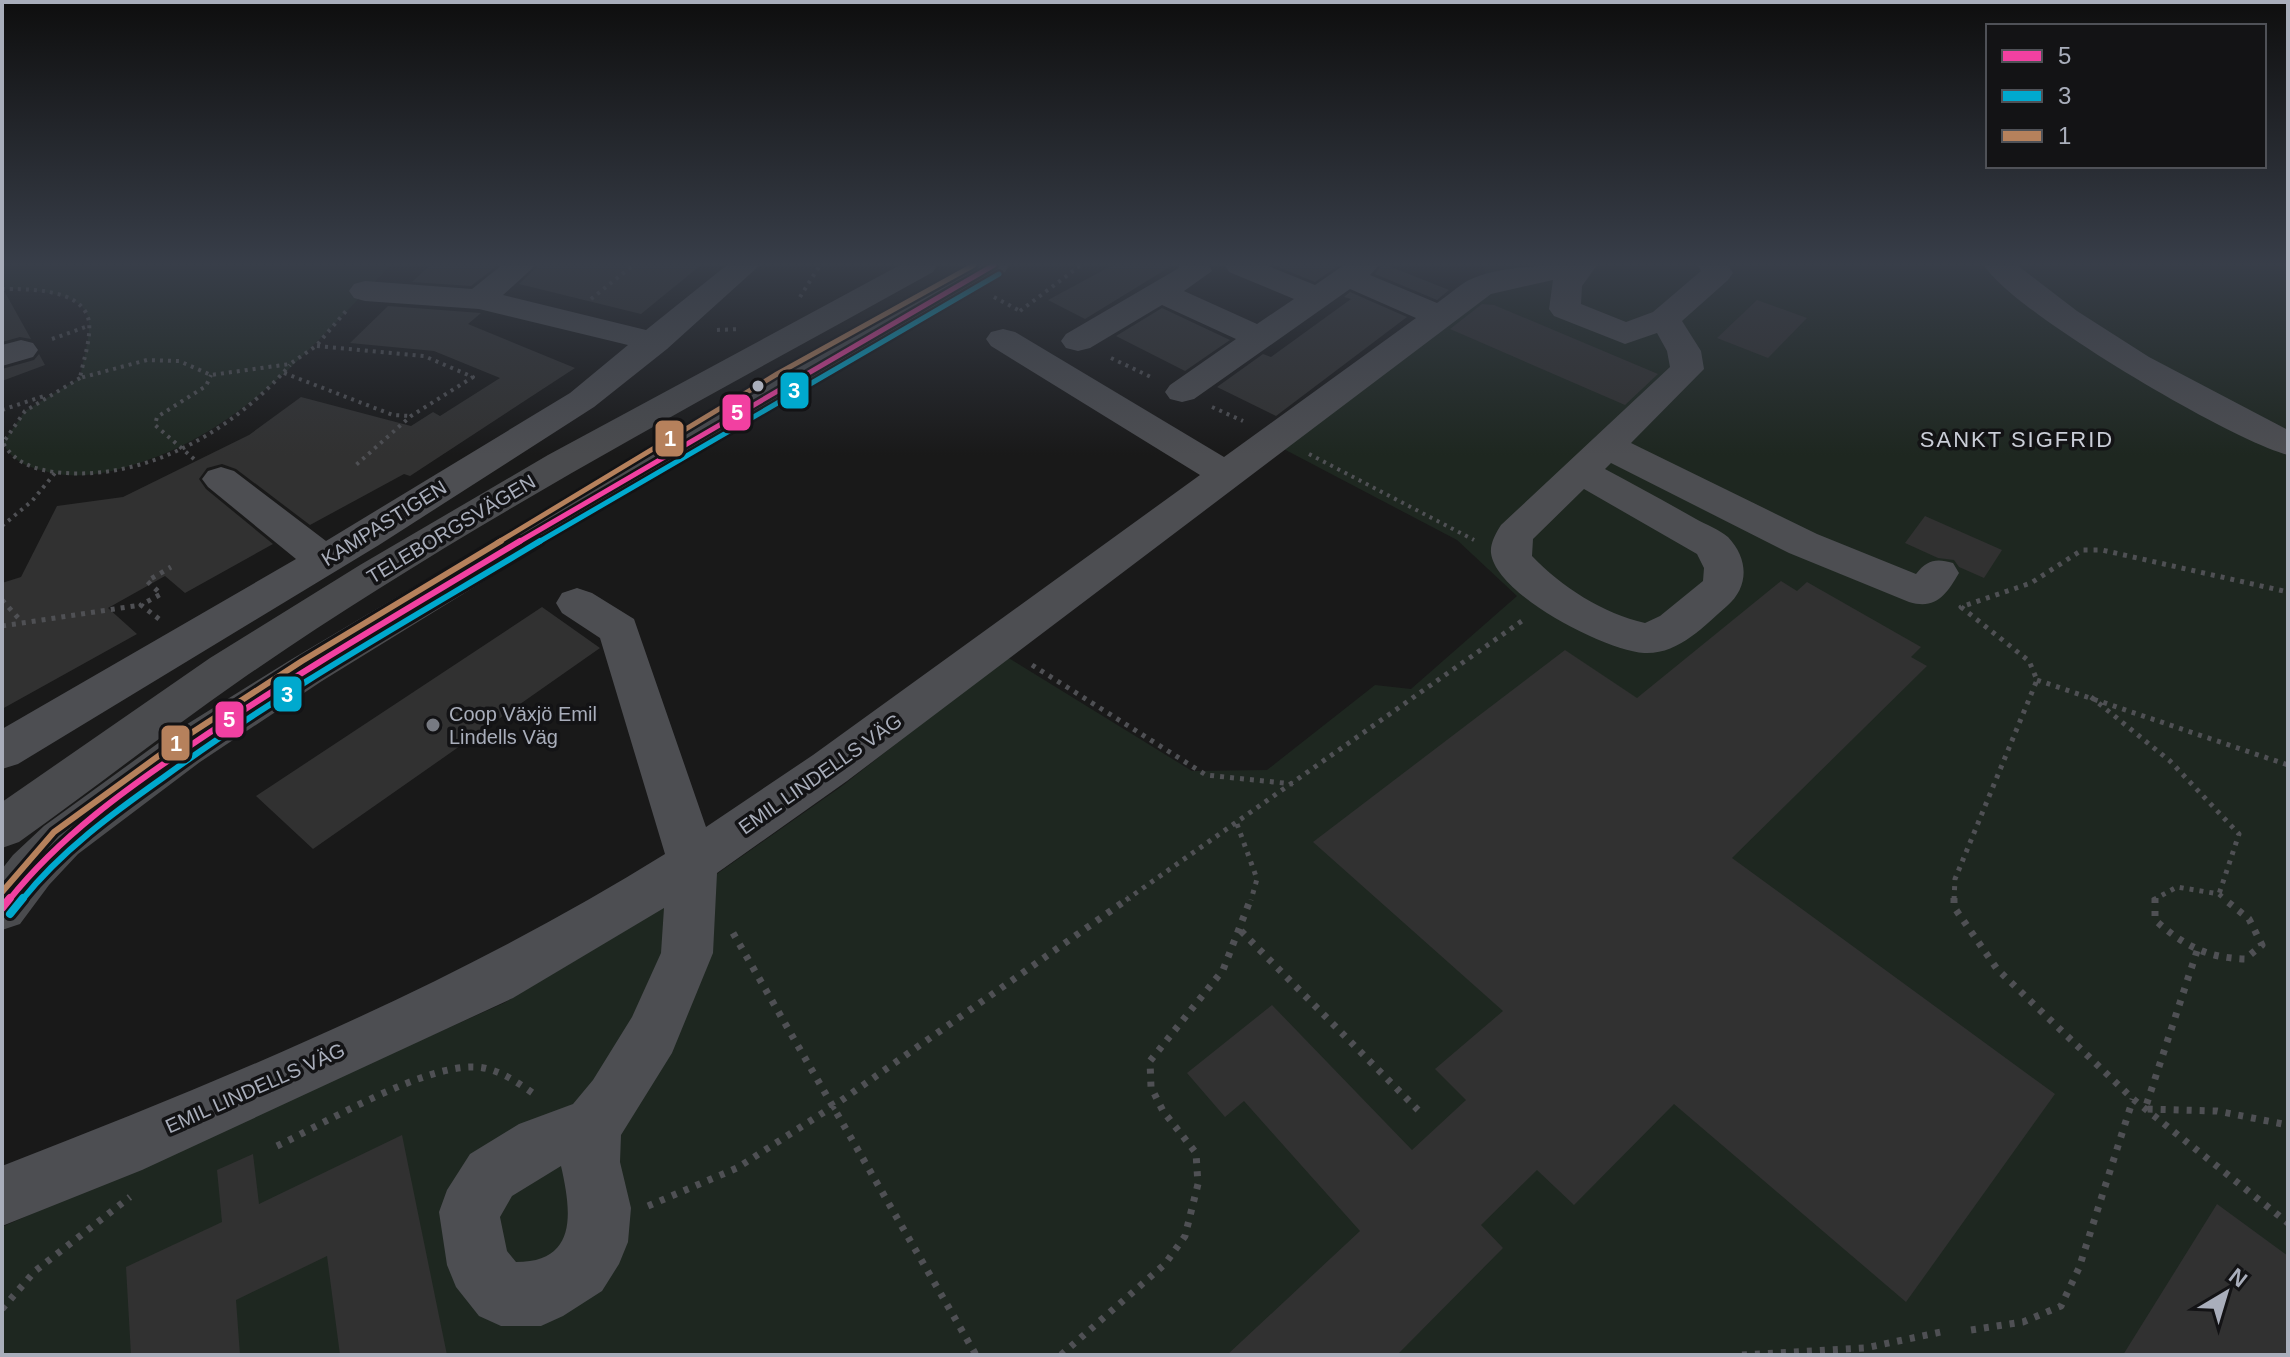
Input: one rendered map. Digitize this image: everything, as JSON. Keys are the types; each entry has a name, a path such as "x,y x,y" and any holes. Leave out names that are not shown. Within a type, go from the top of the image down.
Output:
{"main road":[{"name":"TELEBORGSVÄGEN","path":"2,828 225,669 374,575 561,463 807,328"},
{"path":"2,908 61,840 184,749 307,670 782,383 888,328"}],"street":[{"path":"603,328 655,342"},
{"name":"KAMPASTIGEN","path":"2,751 324,560 582,400 671,328"},
{"path":"1016,328 1228,476"},
{"path":"1078,341 1099,328"},
{"path":"1239,328 1258,337"},
{"path":"1182,392 1271,328"},
{"name":"EMIL LINDELLS VÄG","path":"2,1196 121,1149 494,981 693,863 1001,645 1426,328"},
{"name":"EMIL LINDELLS VÄG","path":"1611,328 1625,334 1640,328"},
{"path":"1594,458 1713,546 1724,568 1723,587 1658,637 1636,638 1611,630 1536,584 1514,562 1510,548 1515,534 1594,458 1687,369 1684,351 1671,328"},
{"path":"2079,328 2288,444"},
{"path":"1594,458 1900,584 1924,592 1939,573"},
{"path":"221,479 324,560"},
{"path":"576,1131 590,1162 601,1208 597,1242 580,1269 541,1294 501,1294 478,1265 469,1212 491,1175 540,1145 576,1131 613,1100 652,1035 687,953 693,863 619,630 577,603"}],"path":[{"path":"80,378 88,328"},
{"path":"290,364 211,375 193,362 161,356 80,378 25,411 3,443 9,455 27,466 77,476 121,469 179,449 226,422 284,373 290,364 316,346 332,328"},
{"path":"1025,328 1078,341 1279,439 1478,542 1510,548"},
{"path":"316,346 424,356 473,377 411,416 398,431 356,465"},
{"path":"284,373 393,415 411,416"},
{"path":"211,375 206,386 157,417 155,425 179,449 221,479"},
{"path":"2,410 52,393"},
{"path":"2,526 32,501 55,473"},
{"path":"2288,592 2102,550 2082,550 2031,583 1961,607 2029,661 2037,680 1955,879 1954,907 1971,937 1997,969 2133,1099 2288,1223"},
{"path":"2,626 141,605 161,594 147,581 171,567"},
{"path":"599,1226 737,1168 832,1107 1294,784 1556,596"},
{"path":"2,600 21,622"},
{"path":"141,605 170,627"},
{"path":"1001,645 1206,775 1294,784"},
{"path":"2037,680 2288,765"},
{"path":"2091,697 2128,724 2223,814 2239,834 2219,894"},
{"path":"1061,1355 1165,1264 1185,1236 1198,1184 1196,1153 1163,1111 1151,1087 1150,1061 1223,970 1241,931 1257,879 1237,824"},
{"path":"693,863 976,1355"},
{"path":"2188,885 2219,894 2249,919 2262,945 2245,959 2214,959 2181,944 2155,920 2153,899 2167,888 2188,885"},
{"path":"1241,931 1418,1110"},
{"path":"2145,1109 2197,951"},
{"path":"277,1146 437,1074 475,1066 515,1080 549,1104 576,1131"},
{"path":"1971,1330 2023,1322 2061,1306 2079,1268 2133,1099"},
{"path":"2145,1109 2180,1106 2250,1115 2288,1125"},
{"path":"1742,1355 1865,1348 1941,1332"}],"shaded area":[{"path":"89,328 330,328 244,407 175,449 136,464 84,475 52,473 23,464 3,443 25,411 80,378"},
{"path":"1435,328 2288,328 2288,1355 2,1355 2,1227 504,1003 704,883 842,786 1007,657 1192,771 1267,770 1375,685 1411,689 1517,596 1457,540 1278,446"}],"building":[{"path":"2,328 25,328 31,339 20,337 2,342"},
{"path":"365,328 479,328 575,368 410,476 404,474 310,525 236,469 222,464 207,468 199,479 206,489 273,544 185,593 165,576 108,608 137,634 2,709 2,583 21,577 57,506 123,497 249,435 301,397 411,426 433,412 440,416 500,378 434,351 350,343"},
{"path":"1129,328 1205,328 1230,340 1185,371 1116,336"},
{"path":"1311,328 1392,328 1276,416 1217,387 1263,354 1271,357"},
{"path":"1549,328 1658,374 1625,405 1450,329"},
{"path":"1727,328 1797,328 1768,358 1717,338"},
{"path":"39,354 45,365 2,381 2,369 34,360"},
{"path":"1925,516 2002,550 1984,578 1959,567 1954,560 1938,558 1905,543"},
{"path":"1781,581 1797,591 1807,582 1921,647 1911,657 1927,666 1732,858 2055,1094 1906,1302 1674,1104 1574,1205 1537,1170 1481,1225 1503,1248 1397,1355 1227,1355 1360,1231 1244,1101 1225,1117 1187,1073 1272,1005 1412,1150 1466,1100 1435,1069 1503,1011 1313,842 1565,650 1637,698"},
{"path":"542,607 600,648 313,849 256,796"},
{"path":"402,1135 447,1355 340,1355 327,1256 236,1300 240,1355 131,1355 126,1267 222,1222 217,1170 253,1154 259,1204"},
{"path":"2217,1204 2288,1256 2288,1355 2123,1355"}],"transit line":[{"name":"1","path":"2,892 54,832 179,741 302,661 777,374 860,328"},
{"name":"5","path":"2,908 35,869 85,823 243,710 630,475 883,328"},
{"name":"3","path":"10,914 41,877 91,832 180,765 247,720 708,440 902,328"}],"place":[{"name":"Coop Växjö Emil Lindells Väg","path":"433,725"}],"district":[{"name":"SANKT SIGFRID","path":"2017,439"}]}
